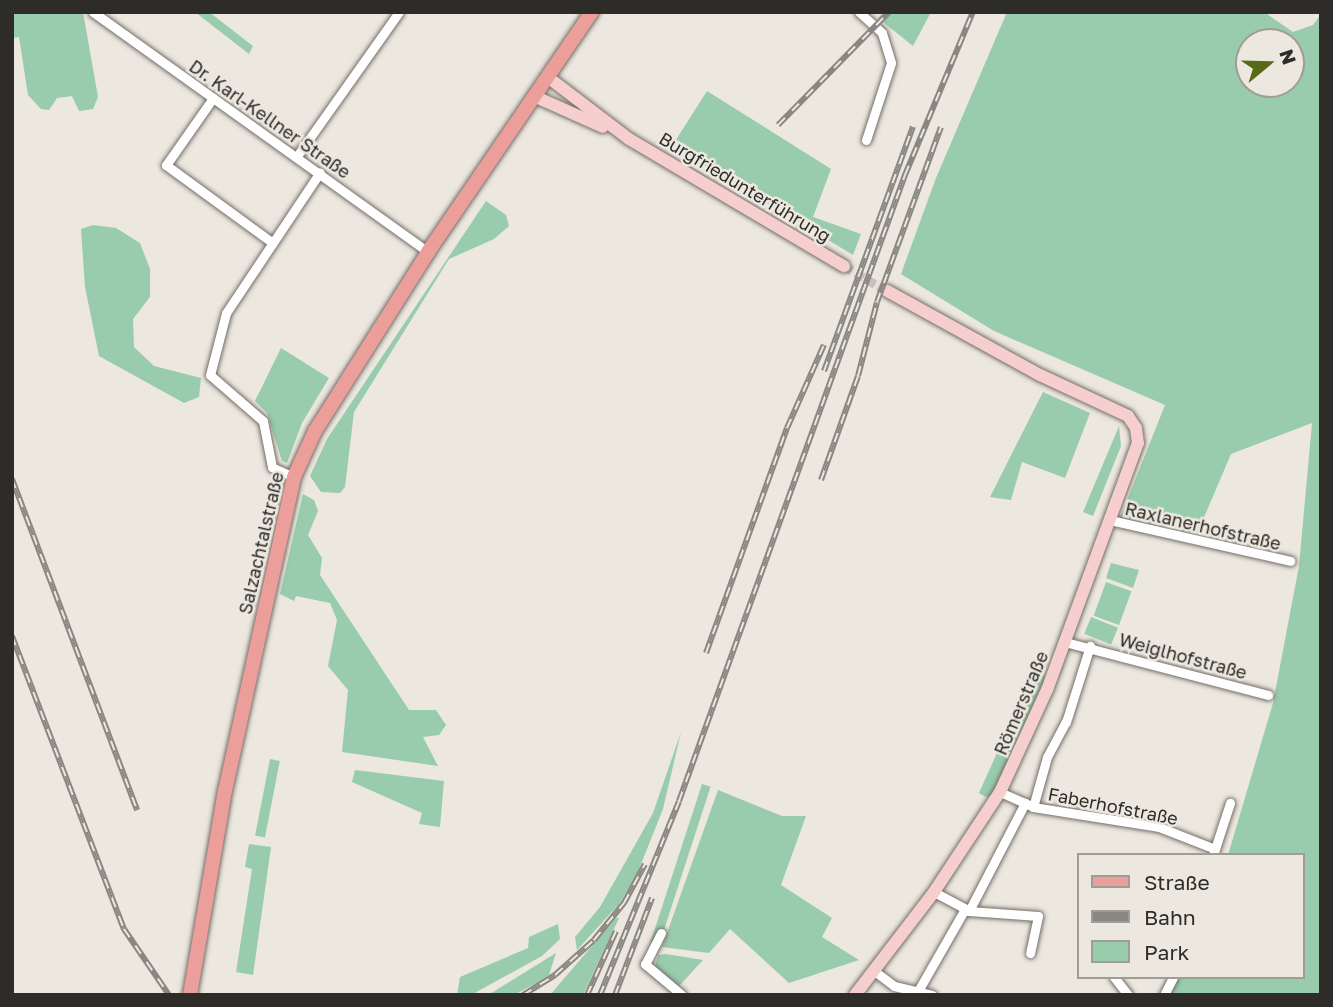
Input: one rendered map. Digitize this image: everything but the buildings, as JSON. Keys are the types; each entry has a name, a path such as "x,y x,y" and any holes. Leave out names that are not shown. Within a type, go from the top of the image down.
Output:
{"main road":[{"name":"Salzachtalstraße","path":"190,995 225,791 294,477 315,431 428,252 592,12"}],"street":[{"name":"Dr. Karl-Kellner Straße","path":"93,12 320,172 428,252"},
{"path":"297,156 399,12"},
{"path":"859,12 882,33 891,63 866,140"},
{"name":"Burgfriedunterführung","path":"549,78 629,139"},
{"name":"Burgfriedunterführung","path":"536,97 629,139 844,266"},
{"path":"212,98 166,165 273,243"},
{"path":"294,477 272,467 263,421 210,375 226,313 320,172"},
{"name":"Römerstraße","path":"855,995 934,892 1000,792 1027,738 1065,642 1138,443 1136,429 1128,416 1040,375 887,291"},
{"name":"Raxlanerhofstraße","path":"1110,520 1290,562"},
{"name":"Weiglhofstraße","path":"1065,642 1090,646 1269,695"},
{"path":"918,991 1029,805 1047,757 1066,722 1090,646"},
{"name":"Faberhofstraße","path":"1000,792 1029,805 1159,827 1214,852 1230,803"},
{"path":"934,892 967,910 1038,916 1030,953"},
{"path":"661,933 645,964 682,995"},
{"path":"873,970 894,986 932,995"},
{"path":"1116,979 1128,995"},
{"path":"1164,995 1172,979"}],"green space":[{"path":"12,12 83,12 98,97 93,109 79,111 72,96 57,98 49,110 41,109 28,95 19,37 12,38"},
{"path":"195,12 209,12 253,46 249,54"},
{"path":"884,12 931,12 913,46 878,18"},
{"path":"1007,12 1264,12 1287,28 1235,28 1235,98 1305,98 1304,28 1313,25 1321,14 1321,995 1170,995 1177,979 1305,979 1305,853 1229,853 1273,703 1299,566 1312,423 1231,454 1197,534 1120,518 1165,405 994,331 901,274 936,178"},
{"path":"707,91 831,169 813,217 861,234 853,255 672,146"},
{"path":"486,201 506,215 509,226 494,239 449,259 354,412 345,487 340,493 321,492 310,476 327,439"},
{"path":"93,225 116,228 140,243 150,269 150,297 133,319 134,347 154,366 201,378 199,397 184,403 99,356 85,287 81,229"},
{"path":"281,348 329,378 302,423 287,463 282,461 267,413 255,401"},
{"path":"1043,392 1090,413 1065,478 1022,462 1011,500 990,497"},
{"path":"1119,426 1121,446 1093,516 1083,512"},
{"path":"303,494 314,500 318,511 308,535 322,558 320,575 409,710 436,710 446,725 439,735 423,737 438,766 342,752 348,690 328,666 337,620 330,603 296,596 294,601 280,594"},
{"path":"1111,563 1139,570 1133,588 1106,578"},
{"path":"1106,582 1131,591 1119,625 1094,616"},
{"path":"1091,617 1118,628 1111,645 1084,634"},
{"path":"1036,666 1046,678 1021,738 991,796 986,797 979,793"},
{"path":"681,732 663,809 637,874 620,903 577,950 575,937 600,907 653,813"},
{"path":"270,759 280,761 265,837 255,836"},
{"path":"355,770 444,781 440,827 419,824 422,813 352,782"},
{"path":"702,784 711,787 659,946 650,943"},
{"path":"718,790 782,816 806,816 781,885 832,918 822,937 859,960 789,983 730,929 709,953 662,947"},
{"path":"249,844 271,847 253,975 236,972 252,869 245,867"},
{"path":"616,918 619,918 583,995 550,995"},
{"path":"558,924 560,939 542,956 471,995 457,995 460,977 528,948 529,937"},
{"path":"556,953 549,975 540,981 514,995 488,995"},
{"path":"658,955 703,960 679,986 655,966"}],"tunnel":[{"path":"844,266 887,291"}],"railway":[{"path":"778,125 889,12"},
{"path":"600,995 679,801 905,175 973,12"},
{"path":"824,371 913,127"},
{"path":"821,480 858,376 877,302 941,127"},
{"path":"706,653 787,428 824,345"},
{"path":"12,479 137,810"},
{"path":"12,636 124,929 169,995"},
{"path":"523,995 555,975 594,940 624,903 645,864"},
{"path":"615,995 652,898"},
{"path":"587,995 616,931"}]}
